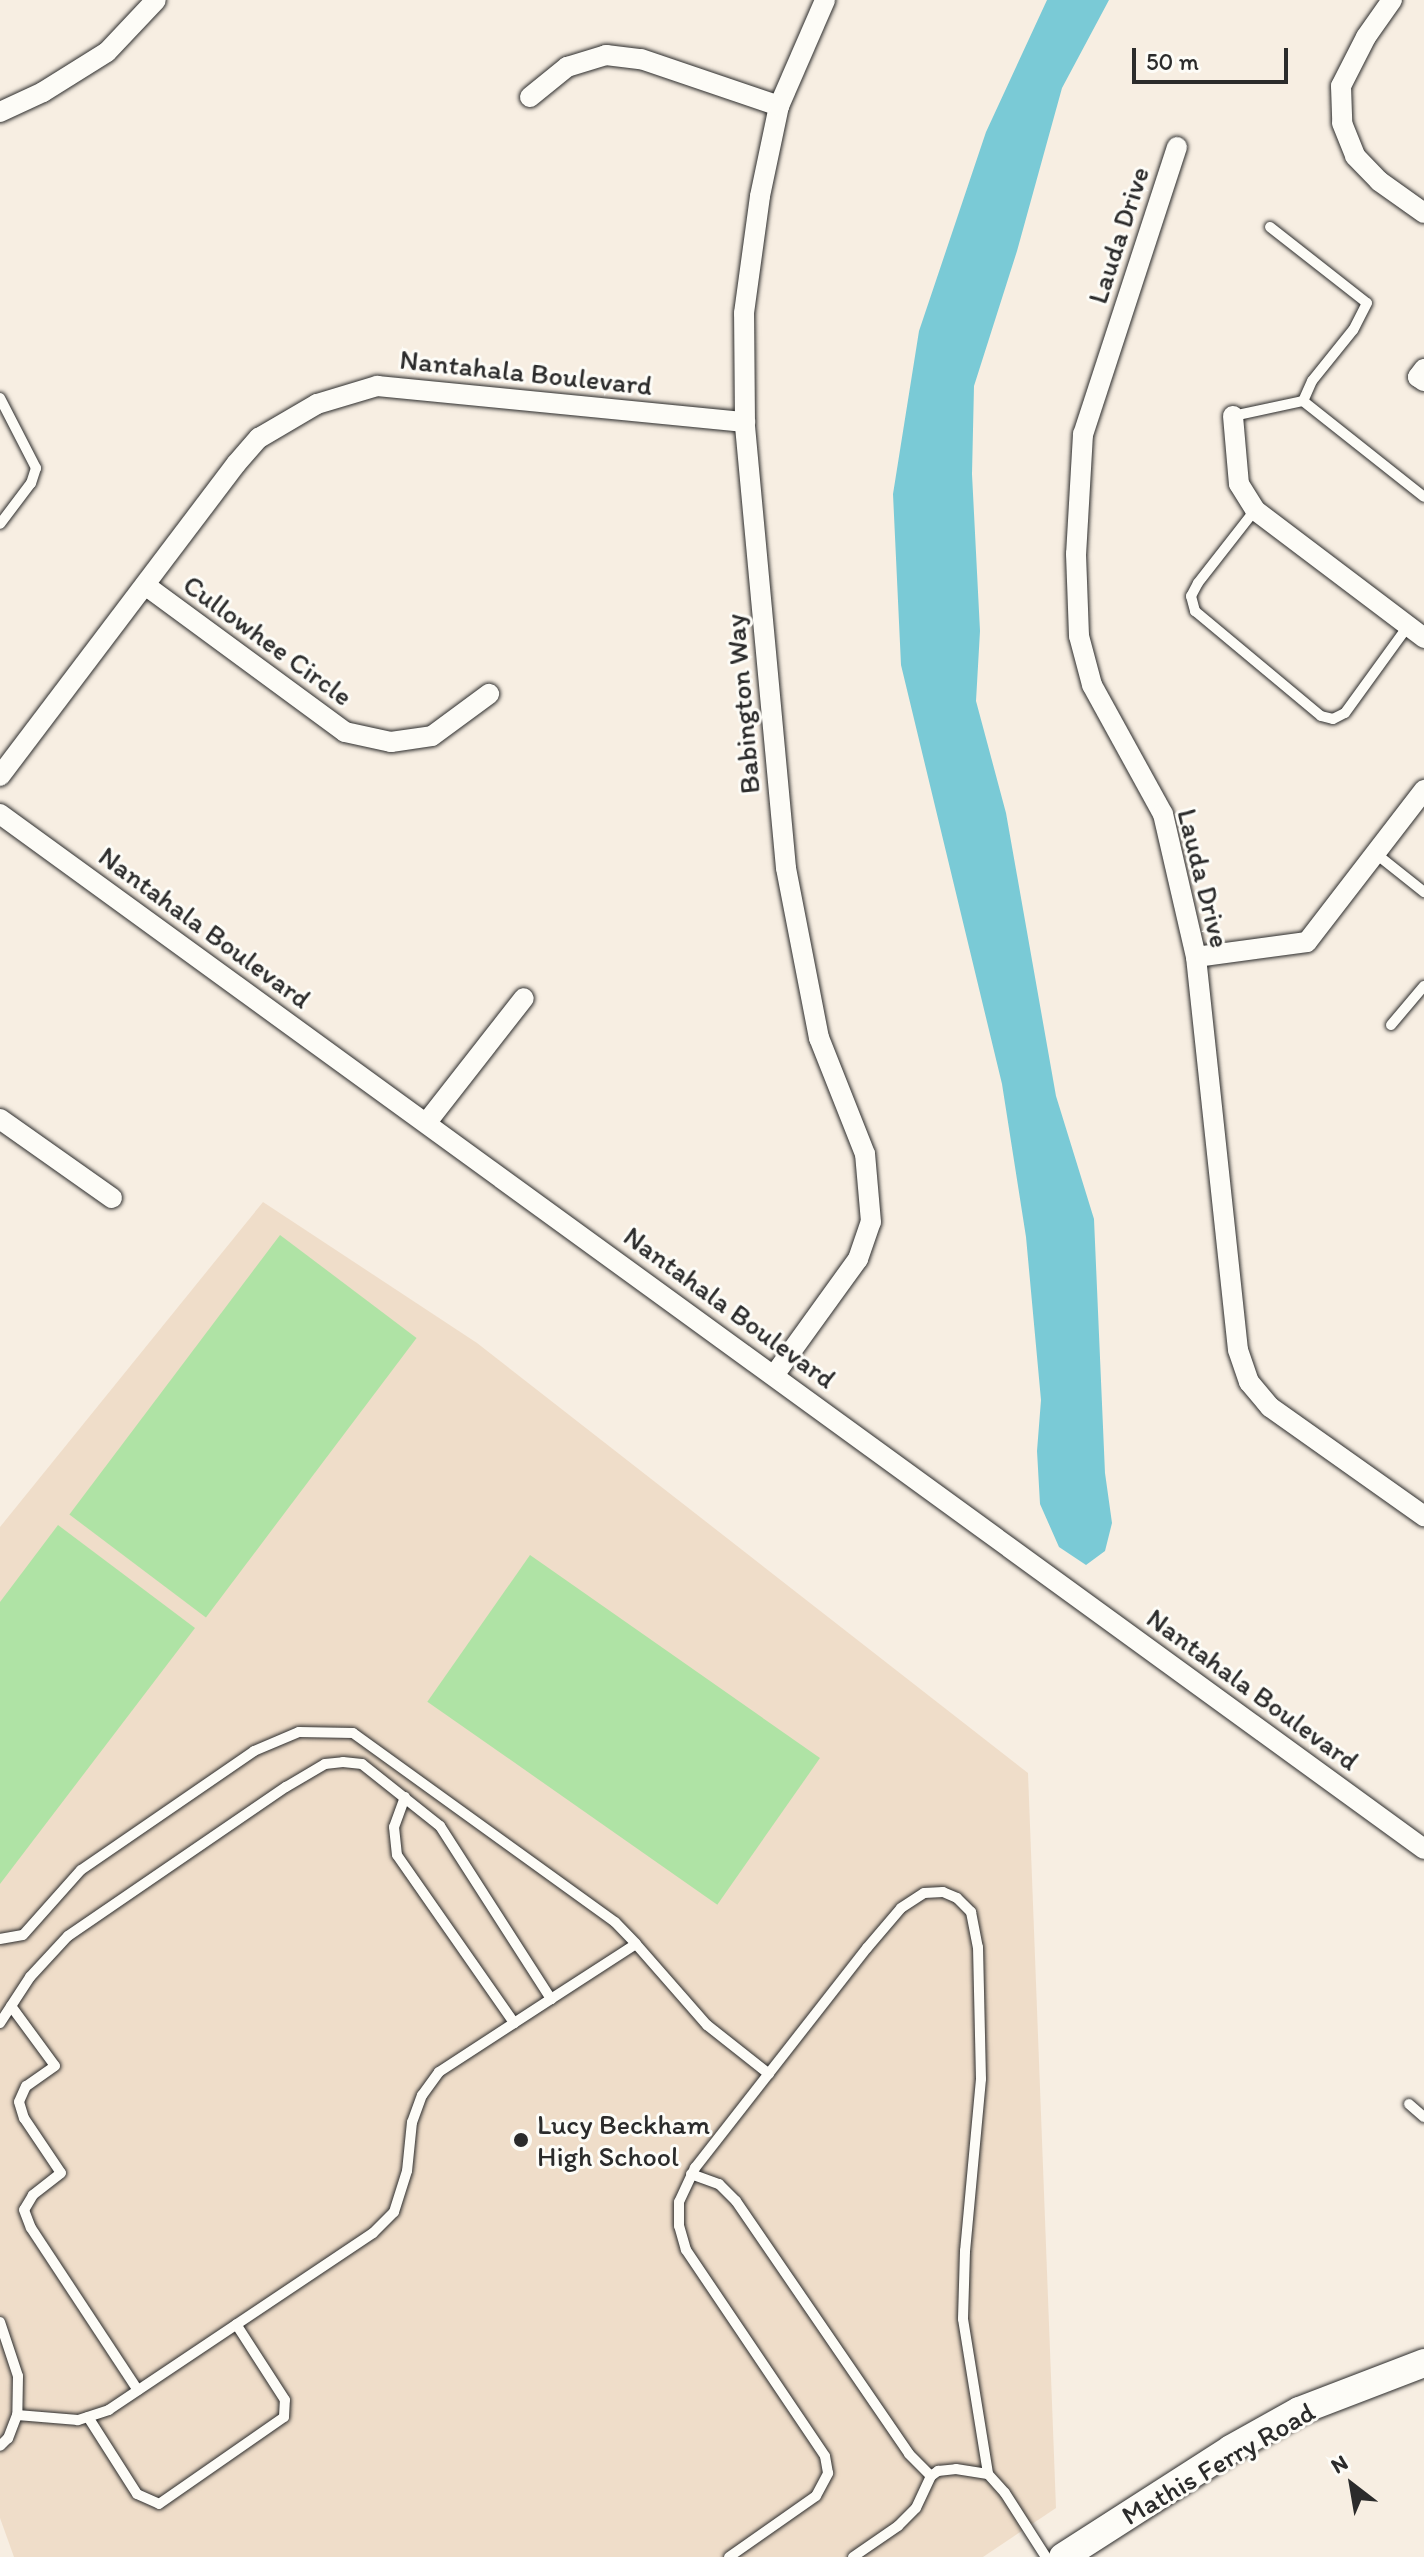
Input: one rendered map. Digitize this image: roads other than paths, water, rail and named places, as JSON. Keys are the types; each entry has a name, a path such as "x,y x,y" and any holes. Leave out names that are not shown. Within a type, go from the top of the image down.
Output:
{"main road":[{"name":"Mathis Ferry Road","path":"1063,2557 1231,2449 1299,2411 1424,2363"}],"street":[{"path":"0,112 43,92 107,52 156,0"},
{"name":"Babington Way","path":"775,1374 858,1259 871,1222 865,1154 819,1038 786,868 745,422 744,313 760,196 779,106 825,0"},
{"path":"1392,0 1366,37 1341,86 1342,123 1355,156 1379,181 1424,213"},
{"path":"530,97 567,67 606,55 641,59 779,106"},
{"name":"Lauda Drive","path":"1177,147 1083,434 1076,554 1079,636 1092,685 1163,814 1196,957 1238,1350 1249,1382 1270,1407 1424,1516"},
{"path":"1424,369 1418,377 1424,381"},
{"name":"Nantahala Boulevard","path":"0,776 259,438 317,404 377,386 745,422"},
{"path":"1233,416 1239,484 1255,510 1416,632"},
{"name":"Cullowhee Circle","path":"145,585 345,732 391,742 432,736 489,694"},
{"path":"1196,957 1307,942 1424,790"},
{"name":"Nantahala Boulevard","path":"0,814 775,1374 1424,1849"},
{"path":"427,1122 524,998"},
{"path":"0,1119 112,1198"}],"lane":[{"path":"1270,227 1367,303 1353,330 1312,381 1303,401"},
{"path":"0,398 36,468 31,483 0,524"},
{"path":"1233,416 1303,401"},
{"path":"1303,401 1424,497"},
{"path":"1255,510 1198,583 1191,596 1195,611 1321,716 1333,719 1345,713 1416,632"},
{"path":"1375,853 1424,892"},
{"path":"1391,1025 1424,986"},
{"path":"0,1939 23,1935 81,1870 254,1751 299,1732 353,1733 615,1922 707,2025 769,2074"},
{"path":"0,2023 30,1977 68,1936 325,1764 362,1764 440,1826 551,1999"},
{"path":"405,1797 394,1827 397,1855 514,2023"},
{"path":"729,2557 816,2496 828,2473 825,2456 686,2250 679,2226 679,2202 691,2174 901,1908 924,1893 943,1892 957,1898 971,1912 978,1947 981,2079 965,2251 963,2319 988,2474 1005,2493 1046,2557"},
{"path":"17,2415 78,2420 109,2410 373,2233 394,2212 407,2171 412,2122 422,2095 439,2072 636,1944"},
{"path":"11,2006 55,2066 26,2086 19,2102 24,2118 61,2173 33,2195 24,2210 31,2228 138,2390"},
{"path":"1409,2104 1424,2117"},
{"path":"691,2174 719,2184 736,2201 909,2454 931,2476"},
{"path":"0,2322 18,2376 17,2415 8,2438 0,2446"},
{"path":"88,2417 137,2494 159,2504 284,2417 285,2400 236,2324"},
{"path":"853,2557 898,2526 916,2508 931,2476 938,2471 956,2469 988,2474"}],"water":[{"path":"1047,0 1109,0 1062,88 1017,251 974,386 972,474 980,631 976,701 1006,813 1056,1096 1094,1219 1105,1473 1112,1523 1105,1551 1086,1565 1059,1547 1040,1504 1037,1451 1041,1400 1026,1237 1002,1084 901,665 893,494 919,331 986,132"}],"place":[{"name":"Lucy Beckham High School","path":"521,2140"}]}
